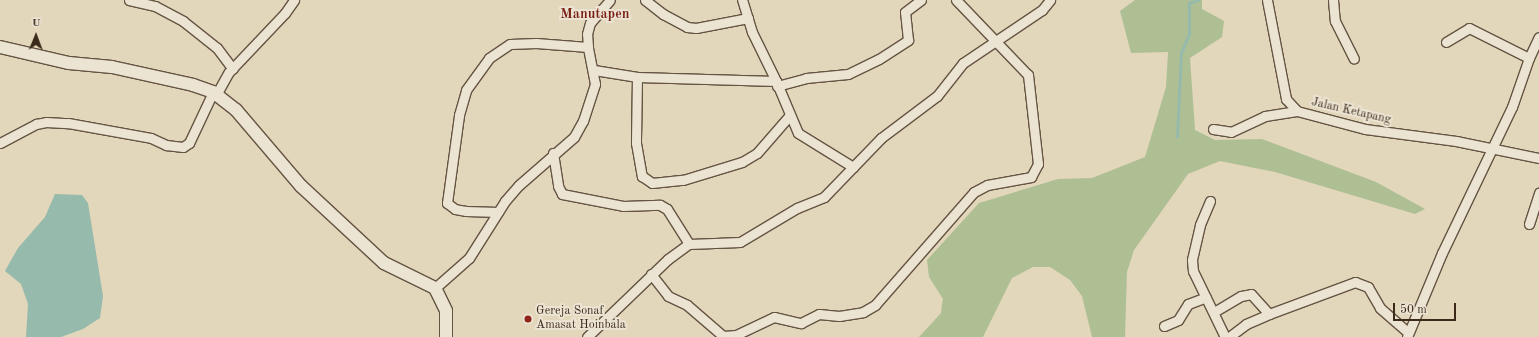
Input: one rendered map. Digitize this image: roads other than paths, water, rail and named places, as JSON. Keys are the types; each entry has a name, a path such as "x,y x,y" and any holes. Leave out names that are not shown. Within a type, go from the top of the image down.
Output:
{"street":[{"path":"129,0 155,6 183,21 217,48 233,69"},
{"path":"0,143 36,124 46,122 68,123 151,138 166,145 183,147 189,143 214,93 233,69 294,0"},
{"path":"435,288 469,258 498,212 519,184 553,153 574,137 583,121 595,84 594,70 588,47 587,34 590,23 610,0"},
{"path":"645,0 663,14 687,27 696,28 748,18"},
{"path":"742,0 748,18 790,115 802,136 853,167"},
{"path":"594,70 637,76 777,84 806,78 848,74 879,59 908,40 905,12 921,0"},
{"path":"651,274 668,296 687,305 723,336 736,335 774,318 801,323 819,314 840,316 872,308 974,192 988,185 1027,180 1037,171 1032,92 1028,75 956,0"},
{"path":"587,337 651,274 689,244 703,242 733,243 752,236 797,208 824,197 881,138 937,96 963,63 995,40 1042,10 1050,0"},
{"name":"Jalan Ketapang","path":"1267,0 1286,99 1297,111 1360,128 1494,147 1539,158"},
{"path":"1333,0 1335,21 1354,59"},
{"path":"1446,42 1469,28 1528,58"},
{"path":"1229,337 1246,324 1355,282 1368,287 1380,308 1407,334 1442,253 1512,107 1528,58 1539,38"},
{"path":"498,212 466,211 455,209 447,203 459,115 466,90 489,58 510,44 530,42 588,47"},
{"path":"0,47 69,63 112,67 193,85 214,93 236,110 301,186 384,264 435,288 446,311 446,337"},
{"path":"637,76 636,143 642,176 652,183 683,180 742,162 757,153 790,115"},
{"path":"1213,129 1231,132 1265,116 1297,111"},
{"path":"553,153 558,186 562,194 623,206 660,206 667,209 689,244"},
{"path":"1528,224 1539,193"},
{"path":"1210,201 1203,214 1192,260 1193,271 1225,337"},
{"path":"1214,312 1241,296 1251,294 1269,314"},
{"path":"1164,326 1178,320 1188,304 1206,297"}],"waterway":[{"path":"1177,137 1181,53 1189,34 1189,3 1198,0"}],"place":[{"name":"Gereja Sonaf Amasat Hoinbala","path":"528,319"}],"district":[{"name":"Manutapen","path":"595,14"}]}
